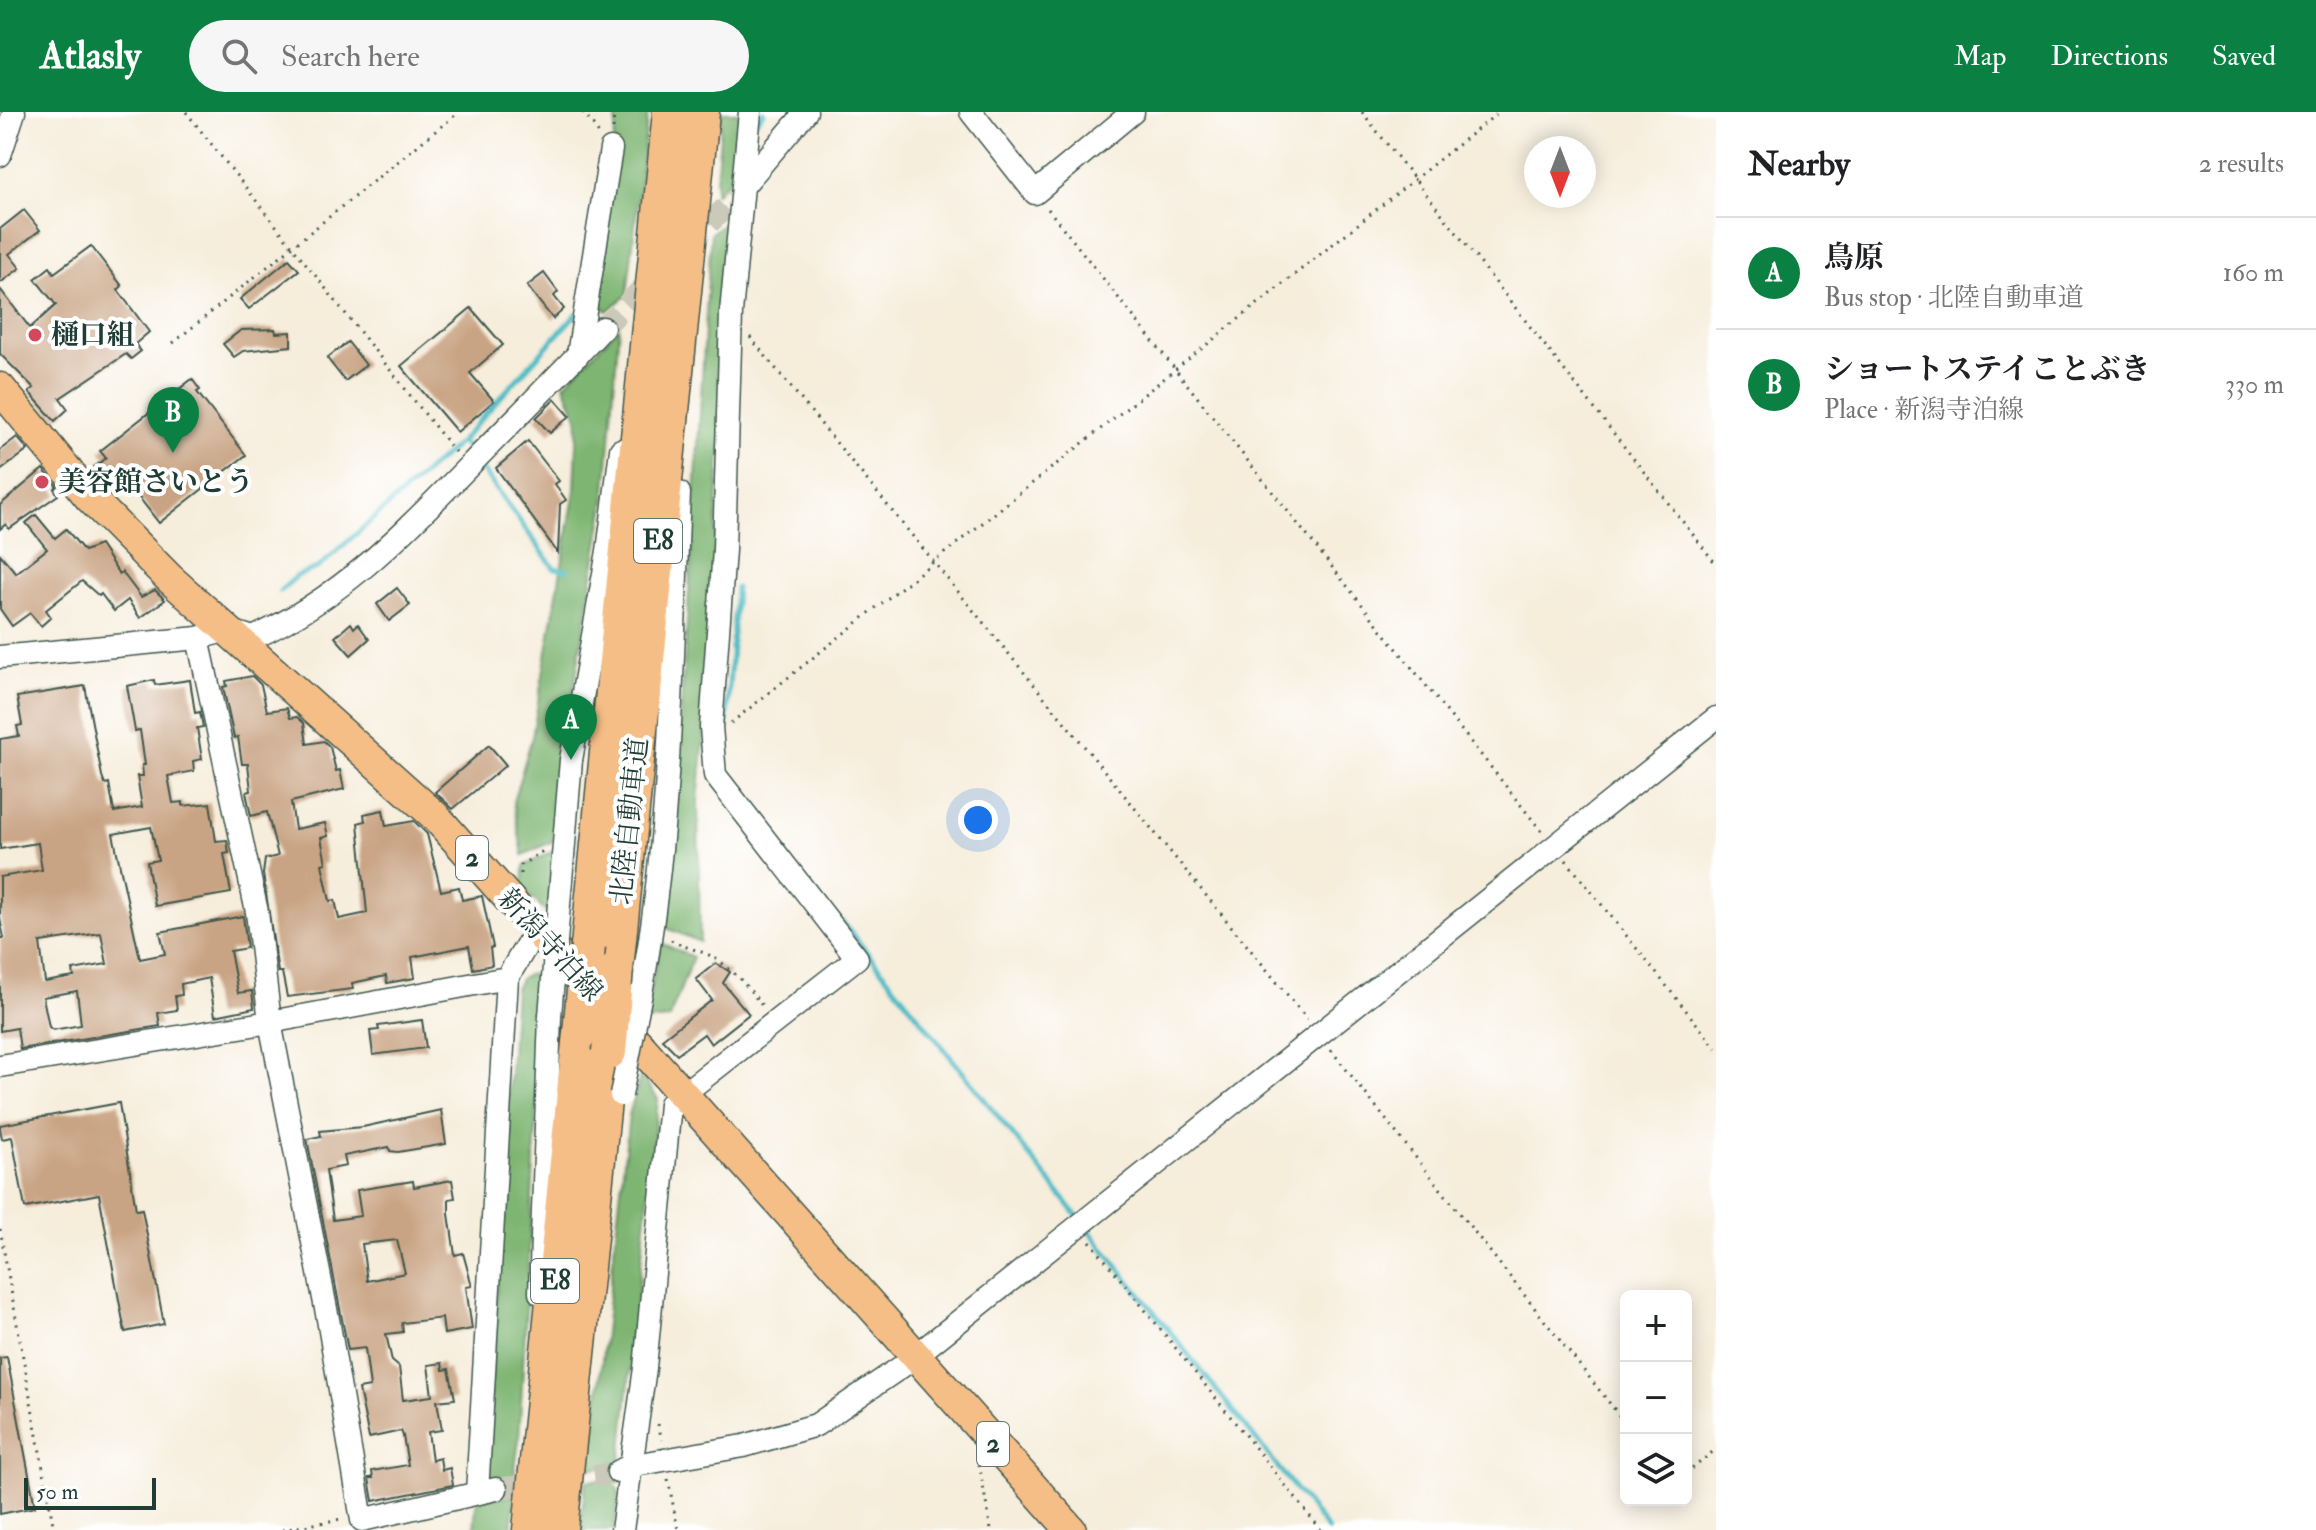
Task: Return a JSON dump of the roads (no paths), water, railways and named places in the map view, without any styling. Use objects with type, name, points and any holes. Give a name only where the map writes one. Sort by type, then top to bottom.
[{"type":"highway","name":"北陸自動車道","points":[[530,1530],[670,112]]},
{"type":"highway","name":"北陸自動車道","points":[[560,1530],[702,112]]},
{"type":"main road","name":"新潟寺泊線","points":[[0,388],[90,498],[169,578],[436,817],[535,931],[686,1094],[1071,1530]]},
{"type":"street","points":[[0,155],[14,112]]},
{"type":"street","points":[[541,1418],[540,1245],[550,1016],[571,760],[608,551],[670,112]]},
{"type":"street","points":[[622,1530],[623,1470],[645,1368],[670,1104],[857,958],[715,775],[711,727],[724,550],[731,313],[739,191],[750,112]]},
{"type":"street","points":[[739,191],[806,112]]},
{"type":"street","points":[[971,112],[1035,193],[1133,112]]},
{"type":"street","points":[[578,355],[611,149]]},
{"type":"street","points":[[560,1530],[577,1440],[621,1095],[652,933],[671,684],[687,264]]},
{"type":"street","points":[[0,657],[198,638],[228,630],[253,638],[329,595],[389,549],[603,328]]},
{"type":"street","points":[[198,638],[257,912],[270,1022],[328,1319],[362,1520],[487,1491],[507,978],[535,931]]},
{"type":"street","points":[[623,1470],[744,1446],[816,1425],[917,1356],[1716,718]]},
{"type":"street","points":[[0,1066],[270,1022],[507,978]]},
{"type":"waterway","points":[[756,121],[764,112]]},
{"type":"waterway","points":[[280,591],[297,576],[319,567],[461,441],[576,314]]},
{"type":"waterway","points":[[461,441],[473,456]]},
{"type":"waterway","points":[[478,464],[554,568],[568,570]]},
{"type":"waterway","points":[[724,758],[736,588]]},
{"type":"waterway","points":[[843,922],[1079,1218]]},
{"type":"waterway","points":[[1088,1229],[1328,1530]]},
{"type":"tunnel","points":[[686,246],[734,199]]},
{"type":"tunnel","points":[[603,328],[656,275]]},
{"type":"tunnel","points":[[496,1489],[617,1473]]},
{"type":"place","name":"樋口組","points":[[35,335]]},
{"type":"place","name":"ショートステイことぶき","points":[[173,453]]},
{"type":"place","name":"美容館さいとう","points":[[42,482]]},
{"type":"place","name":"鳥原","points":[[571,760]]}]
